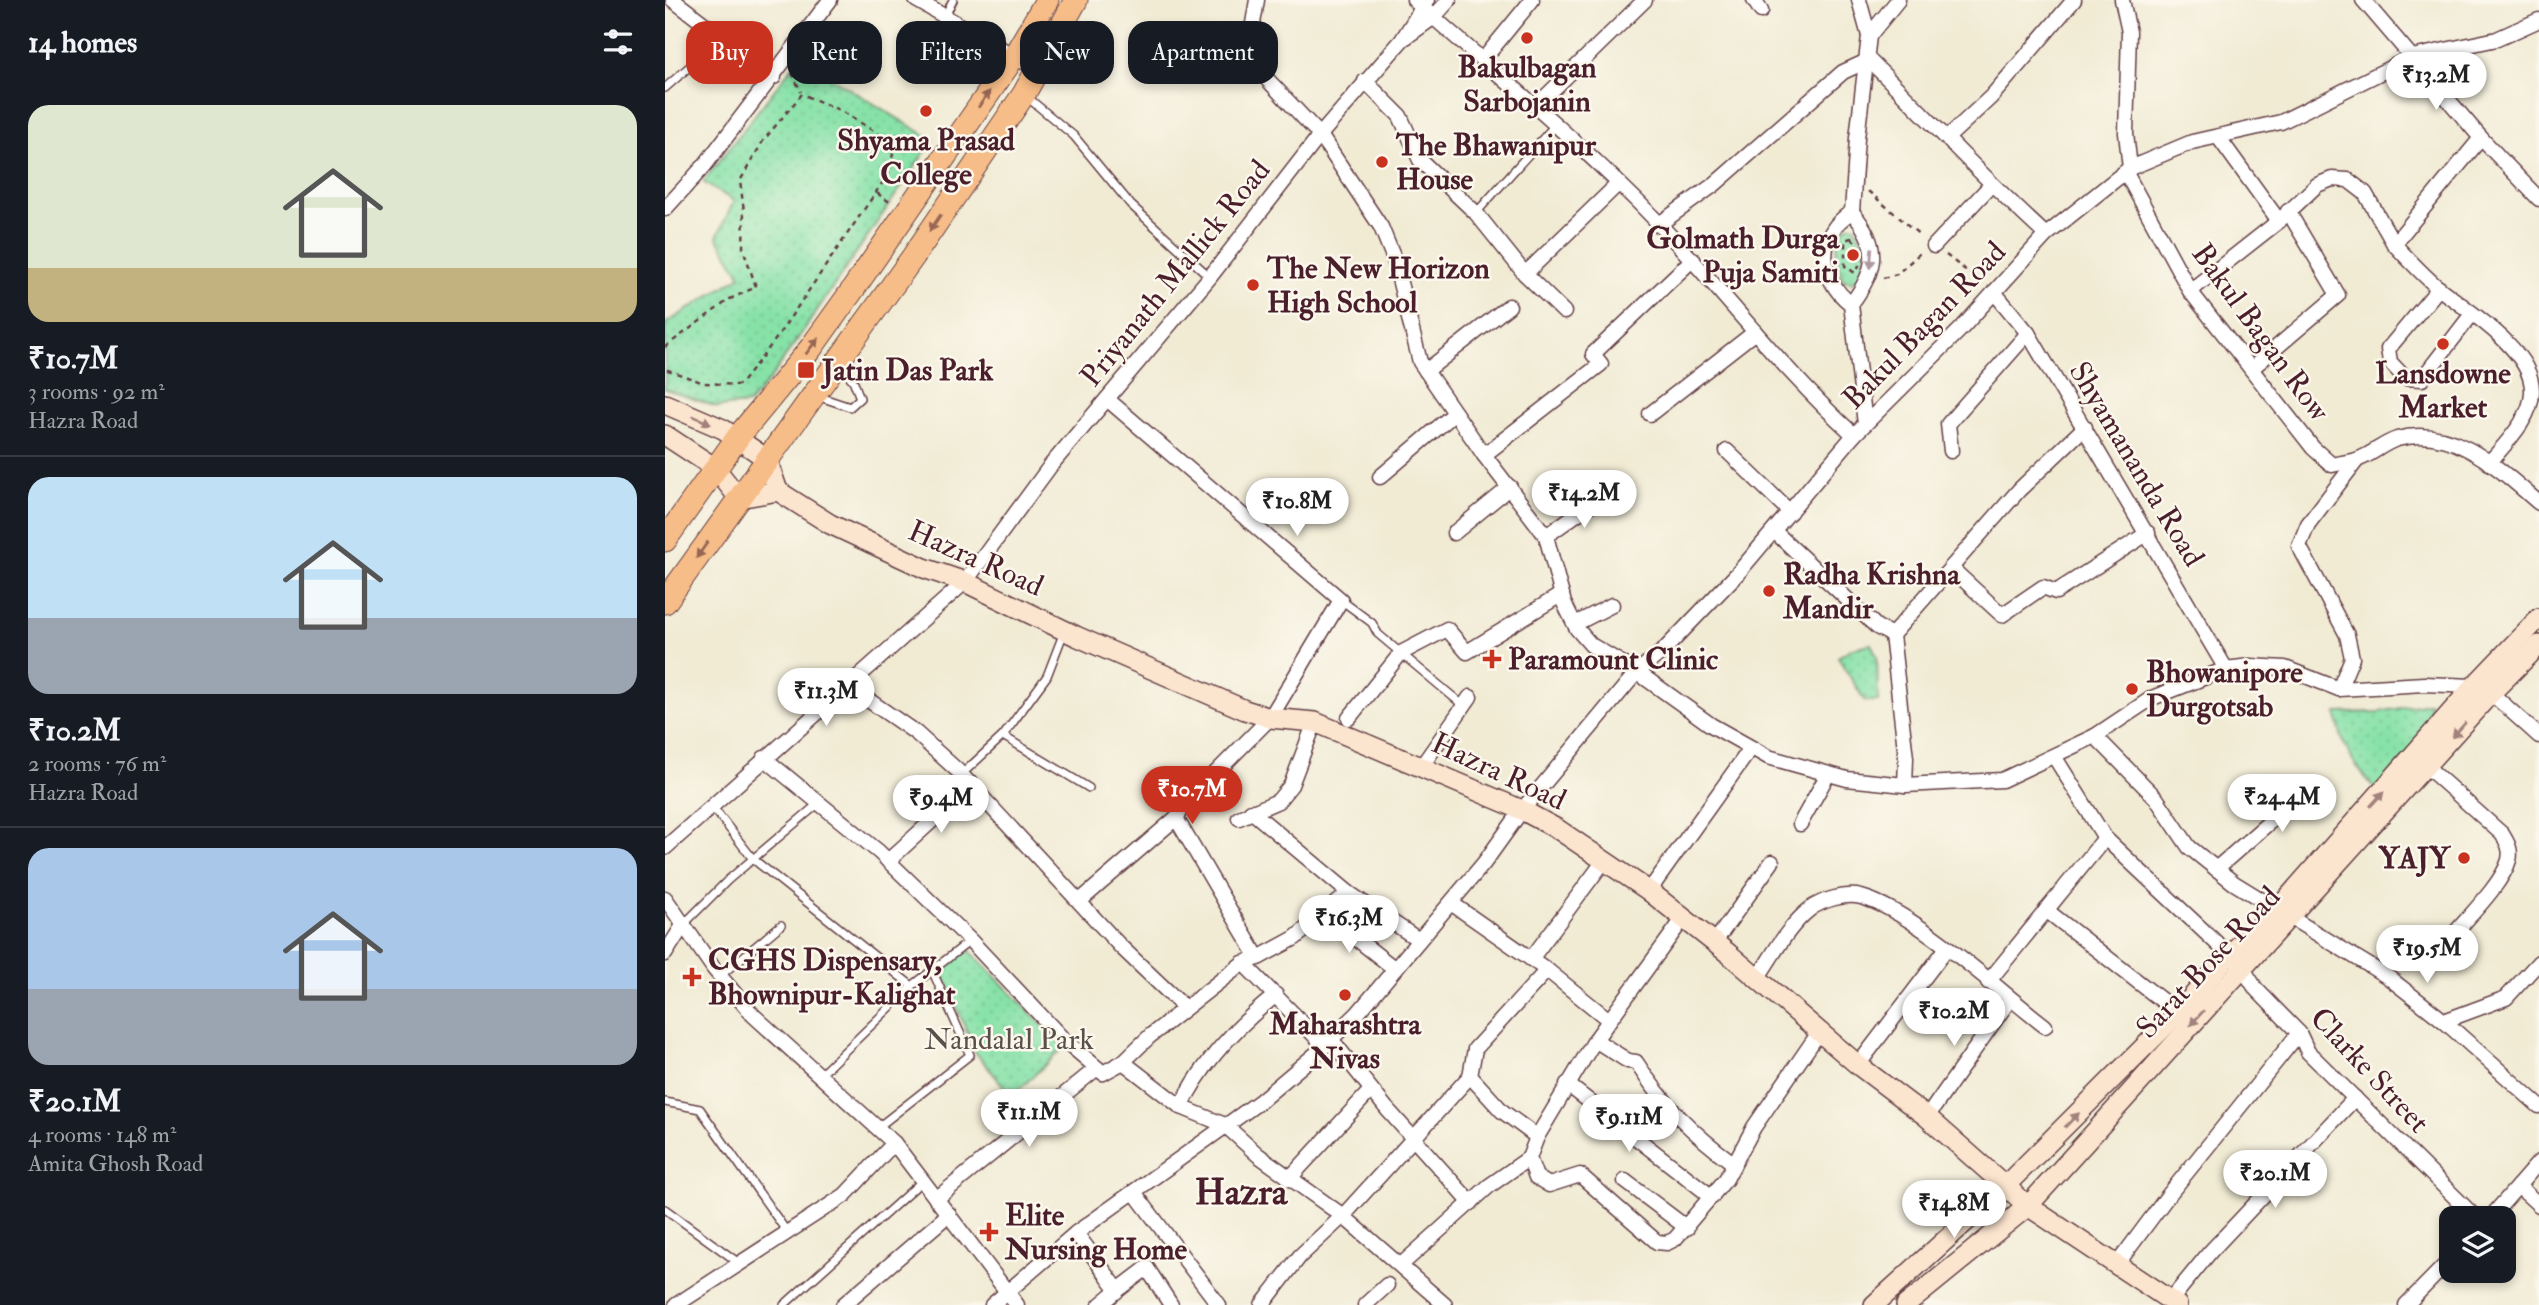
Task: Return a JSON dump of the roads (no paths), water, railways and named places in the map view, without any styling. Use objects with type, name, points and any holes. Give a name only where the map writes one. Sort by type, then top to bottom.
[{"type":"main road","points":[[667,532],[825,328],[1015,55],[1047,0]]},
{"type":"main road","points":[[1065,21],[1076,0]]},
{"type":"main road","points":[[665,602],[913,257],[1030,84]]},
{"type":"main road","points":[[665,404],[738,437],[767,458],[778,491],[739,498]]},
{"type":"main road","points":[[665,435],[715,467],[739,498]]},
{"type":"main road","name":"Hazra Road","points":[[778,491],[830,524],[924,568],[965,582],[1065,630],[1271,718],[1315,722],[1522,810],[1559,830],[1649,891],[1758,977],[1859,1065],[1927,1117],[2028,1206],[2118,1263],[2174,1303]]},
{"type":"main road","points":[[1879,1303],[2005,1186],[2178,1013],[2284,914],[2483,689],[2539,618]]},
{"type":"main road","name":"Sarat Bose Road","points":[[2284,914],[2427,767],[2483,689],[2539,645]]},
{"type":"main road","name":"Sarat Bose Road","points":[[1906,1305],[2028,1206],[2235,962]]},
{"type":"street","points":[[673,0],[700,21]]},
{"type":"street","points":[[665,209],[671,193],[705,165],[791,56],[830,0]]},
{"type":"street","points":[[916,0],[1020,58]]},
{"type":"street","points":[[1258,0],[1249,41],[1265,77],[1320,135],[1381,227],[1394,259],[1420,362],[1484,455],[1546,536],[1562,594],[1575,624],[1591,645],[1637,672],[1711,725],[1751,748],[1768,757],[1847,779],[1905,785],[2001,780],[2095,736],[2152,698],[2226,669],[2251,666],[2285,668],[2339,689],[2424,684],[2483,689],[2539,736]]},
{"type":"street","points":[[1402,40],[1434,18],[1449,0]]},
{"type":"street","points":[[1483,60],[1532,0]]},
{"type":"street","points":[[1536,106],[1645,0]]},
{"type":"street","points":[[1859,0],[1870,36],[1857,138],[1852,212],[1865,227],[1874,252],[1868,282],[1851,304],[1865,424]]},
{"type":"street","points":[[1870,36],[1898,0]]},
{"type":"street","points":[[1948,137],[1991,97],[2074,0]]},
{"type":"street","points":[[2122,0],[2129,32],[2126,133],[2128,171]]},
{"type":"street","points":[[2363,0],[2481,138],[2539,198]]},
{"type":"street","name":"Priyanath Mallick Road","points":[[665,848],[965,582],[1052,465],[1210,277],[1320,135],[1402,40],[1421,2]]},
{"type":"street","name":"Bakul Bagan Road","points":[[1421,2],[1434,18],[1536,106],[1618,184],[1693,259],[1813,398],[1854,435],[2046,235],[2128,171],[2192,142],[2281,122],[2412,57],[2497,39],[2539,20]]},
{"type":"street","points":[[1869,60],[1948,137],[1991,185],[2046,235]]},
{"type":"street","points":[[1658,225],[1716,184],[1843,72],[1869,60]]},
{"type":"street","points":[[1365,81],[1400,116],[1420,160],[1476,213],[1525,274],[1564,312]]},
{"type":"street","points":[[2219,138],[2283,216],[2338,295],[2251,369]]},
{"type":"street","points":[[2394,244],[2481,138]]},
{"type":"street","name":"Bakul Bagan Row","points":[[2128,171],[2190,290],[2313,448],[2332,465],[2357,460]]},
{"type":"street","points":[[2190,290],[2283,216],[2317,185],[2332,179],[2348,180],[2365,193],[2394,244],[2439,288],[2521,358],[2529,370],[2533,392],[2525,414],[2489,463]]},
{"type":"street","points":[[1525,274],[1618,184]]},
{"type":"street","points":[[1928,249],[1991,185]]},
{"type":"street","points":[[1851,304],[1835,292],[1826,267],[1826,243],[1836,222],[1852,212]]},
{"type":"street","points":[[1484,455],[1601,364],[1593,354],[1693,259]]},
{"type":"street","points":[[2439,288],[2388,349],[2390,362],[2405,378],[2422,379],[2472,314]]},
{"type":"street","name":"Shyamananda Road","points":[[1994,292],[2028,333],[2226,669]]},
{"type":"street","points":[[1426,371],[1509,306]]},
{"type":"street","points":[[1650,414],[1755,332]]},
{"type":"street","points":[[1951,451],[1948,424],[2028,333]]},
{"type":"street","points":[[2529,370],[2539,358]]},
{"type":"street","points":[[1081,900],[1176,818],[1188,801],[1271,718],[1341,600],[1107,399]]},
{"type":"street","points":[[1380,477],[1455,413]]},
{"type":"street","points":[[1905,785],[1906,758],[1892,635],[2019,490],[2085,427]]},
{"type":"street","points":[[992,1305],[1012,1299],[1076,1233],[1259,1102],[1328,1043],[1451,903],[1522,810],[1637,672],[1664,650],[1773,531],[1854,435]]},
{"type":"street","points":[[2339,689],[2352,657],[2347,635],[2299,545],[2308,524],[2357,460],[2395,440],[2421,435],[2442,436],[2489,463],[2539,503]]},
{"type":"street","points":[[1727,451],[1790,512]]},
{"type":"street","points":[[1454,533],[1510,487]]},
{"type":"street","points":[[1546,536],[1602,496]]},
{"type":"street","points":[[1773,531],[1877,627],[1892,635]]},
{"type":"street","points":[[1951,568],[2002,615],[2043,587],[2056,592],[2148,533]]},
{"type":"street","points":[[1349,718],[1401,653],[1447,629],[1467,652],[1562,594]]},
{"type":"street","points":[[1575,624],[1612,605]]},
{"type":"street","points":[[848,686],[916,733],[967,779],[1059,881],[1081,900],[1121,947],[1185,1008]]},
{"type":"street","points":[[1421,767],[1467,701]]},
{"type":"street","points":[[1315,722],[1291,785],[1278,801],[1245,814],[1349,893],[1419,940]]},
{"type":"street","points":[[2095,736],[2156,799],[2189,847],[2216,869],[2284,914],[2328,938],[2388,977],[2444,1021],[2539,1106]]},
{"type":"street","points":[[1649,891],[1751,748]]},
{"type":"street","name":"Clarke Street","points":[[2054,755],[2105,838],[2235,962],[2256,989],[2299,1033],[2308,1052],[2464,1206]]},
{"type":"street","points":[[764,758],[888,861],[970,940],[1037,1013],[1103,1073],[1123,1062],[1243,962],[1258,958],[1295,938],[1349,893]]},
{"type":"street","points":[[2427,767],[2502,834],[2509,846],[2509,860],[2497,881],[2448,940]]},
{"type":"street","points":[[1800,824],[1828,774]]},
{"type":"street","points":[[888,861],[967,779]]},
{"type":"street","points":[[2216,869],[2289,804],[2275,788]]},
{"type":"street","points":[[1176,818],[1258,958]]},
{"type":"street","points":[[1988,982],[2105,838]]},
{"type":"street","points":[[1531,959],[1604,861]]},
{"type":"street","points":[[1714,943],[1772,862]]},
{"type":"street","points":[[1758,977],[1792,929],[1810,909],[1830,899],[1857,895],[1889,907],[2045,1026]]},
{"type":"street","points":[[665,898],[720,976],[753,1015],[818,1077],[894,1143],[1012,1299]]},
{"type":"street","points":[[1451,903],[1547,970],[1609,1020]]},
{"type":"street","points":[[2046,910],[2178,1013]]},
{"type":"street","points":[[1325,914],[1395,969]]},
{"type":"street","points":[[1401,1265],[1471,1203],[1529,1158],[1537,1137],[1595,1040],[1683,919]]},
{"type":"street","points":[[665,954],[684,924]]},
{"type":"street","points":[[1859,1065],[1946,949]]},
{"type":"street","points":[[1243,962],[1328,1043],[1471,1203]]},
{"type":"street","points":[[2444,1021],[2506,998],[2539,962]]},
{"type":"street","points":[[1262,1305],[1300,1256],[1343,1216],[1470,1076],[1475,1049],[1547,970]]},
{"type":"street","points":[[1181,1107],[1207,1063],[1254,1013],[1276,995]]},
{"type":"street","points":[[1927,1117],[2010,999]]},
{"type":"street","points":[[1529,1158],[1535,1177],[1549,1185],[1580,1175],[1657,1242],[1667,1243],[1688,1228],[1726,1179],[1733,1163],[1820,1031]]},
{"type":"street","points":[[2118,1263],[2167,1197],[2299,1033]]},
{"type":"street","points":[[1595,1040],[1628,1061],[1636,1062],[1658,1096],[1694,1134],[1733,1163]]},
{"type":"street","points":[[1123,1062],[1181,1107],[1224,1125],[1289,1179],[1300,1183],[1343,1216],[1445,1305]]},
{"type":"street","points":[[936,1199],[1097,1069]]},
{"type":"street","points":[[1470,1076],[1502,1111],[1537,1137]]},
{"type":"street","points":[[1567,1084],[1712,1196]]},
{"type":"street","points":[[1289,1179],[1371,1090]]},
{"type":"street","points":[[2174,1303],[2210,1252],[2355,1098]]},
{"type":"street","points":[[676,1305],[845,1195],[894,1143]]},
{"type":"street","points":[[2500,1206],[2539,1162]]},
{"type":"street","points":[[1625,1181],[1688,1228]]},
{"type":"street","points":[[2518,1186],[2539,1205]]},
{"type":"street","points":[[1134,1192],[1219,1305]]},
{"type":"street","points":[[843,1305],[949,1214]]},
{"type":"street","points":[[1076,1233],[1118,1290]]},
{"type":"street","points":[[1100,1305],[1147,1268],[1171,1305]]},
{"type":"street","points":[[2406,1305],[2439,1271]]},
{"type":"street","points":[[1365,1305],[1387,1285]]},
{"type":"lane","points":[[944,16],[953,0]]},
{"type":"lane","points":[[665,88],[686,70]]},
{"type":"lane","points":[[1024,94],[1074,136],[1131,205],[1210,277]]},
{"type":"lane","points":[[1476,213],[1554,125]]},
{"type":"lane","points":[[813,394],[849,407],[860,398],[853,380],[835,362]]},
{"type":"lane","points":[[1341,600],[1372,623],[1378,634],[1401,653],[1467,701]]},
{"type":"lane","points":[[967,779],[1047,676],[1065,630]]},
{"type":"lane","points":[[1003,736],[1089,788]]},
{"type":"lane","points":[[684,924],[753,859],[820,802]]},
{"type":"lane","points":[[711,805],[753,859],[912,986]]},
{"type":"lane","points":[[720,976],[781,925]]},
{"type":"lane","points":[[818,1077],[912,986],[970,940]]},
{"type":"lane","points":[[877,1128],[970,1055],[932,970]]},
{"type":"lane","points":[[665,1102],[700,1109],[787,1231]]},
{"type":"lane","points":[[784,1305],[921,1182]]},
{"type":"lane","points":[[665,1209],[739,1264]]},
{"type":"place","name":"Bakulbagan Sarbojanin","points":[[1527,38]]},
{"type":"place","name":"Shyama Prasad College","points":[[926,111]]},
{"type":"place","name":"The Bhawanipur House","points":[[1382,162]]},
{"type":"place","name":"Golmath Durga Puja Samiti","points":[[1853,255]]},
{"type":"place","name":"The New Horizon High School","points":[[1253,285]]},
{"type":"place","name":"Lansdowne Market","points":[[2443,344]]},
{"type":"place","name":"Jatin Das Park","points":[[806,370]]},
{"type":"place","name":"Radha Krishna Mandir","points":[[1769,591]]},
{"type":"place","name":"Paramount Clinic","points":[[1492,659]]},
{"type":"place","name":"Bhowanipore Durgotsab","points":[[2132,689]]},
{"type":"place","name":"YAJY","points":[[2464,858]]},
{"type":"place","name":"CGHS Dispensary, Bhownipur-Kalighat","points":[[692,977]]},
{"type":"place","name":"Maharashtra Nivas","points":[[1345,995]]},
{"type":"place","name":"Elite Nursing Home","points":[[989,1232]]},
{"type":"district","name":"Hazra","points":[[1241,1191]]},
{"type":"park label","name":"Nandalal Park","points":[[1009,1039]]}]
